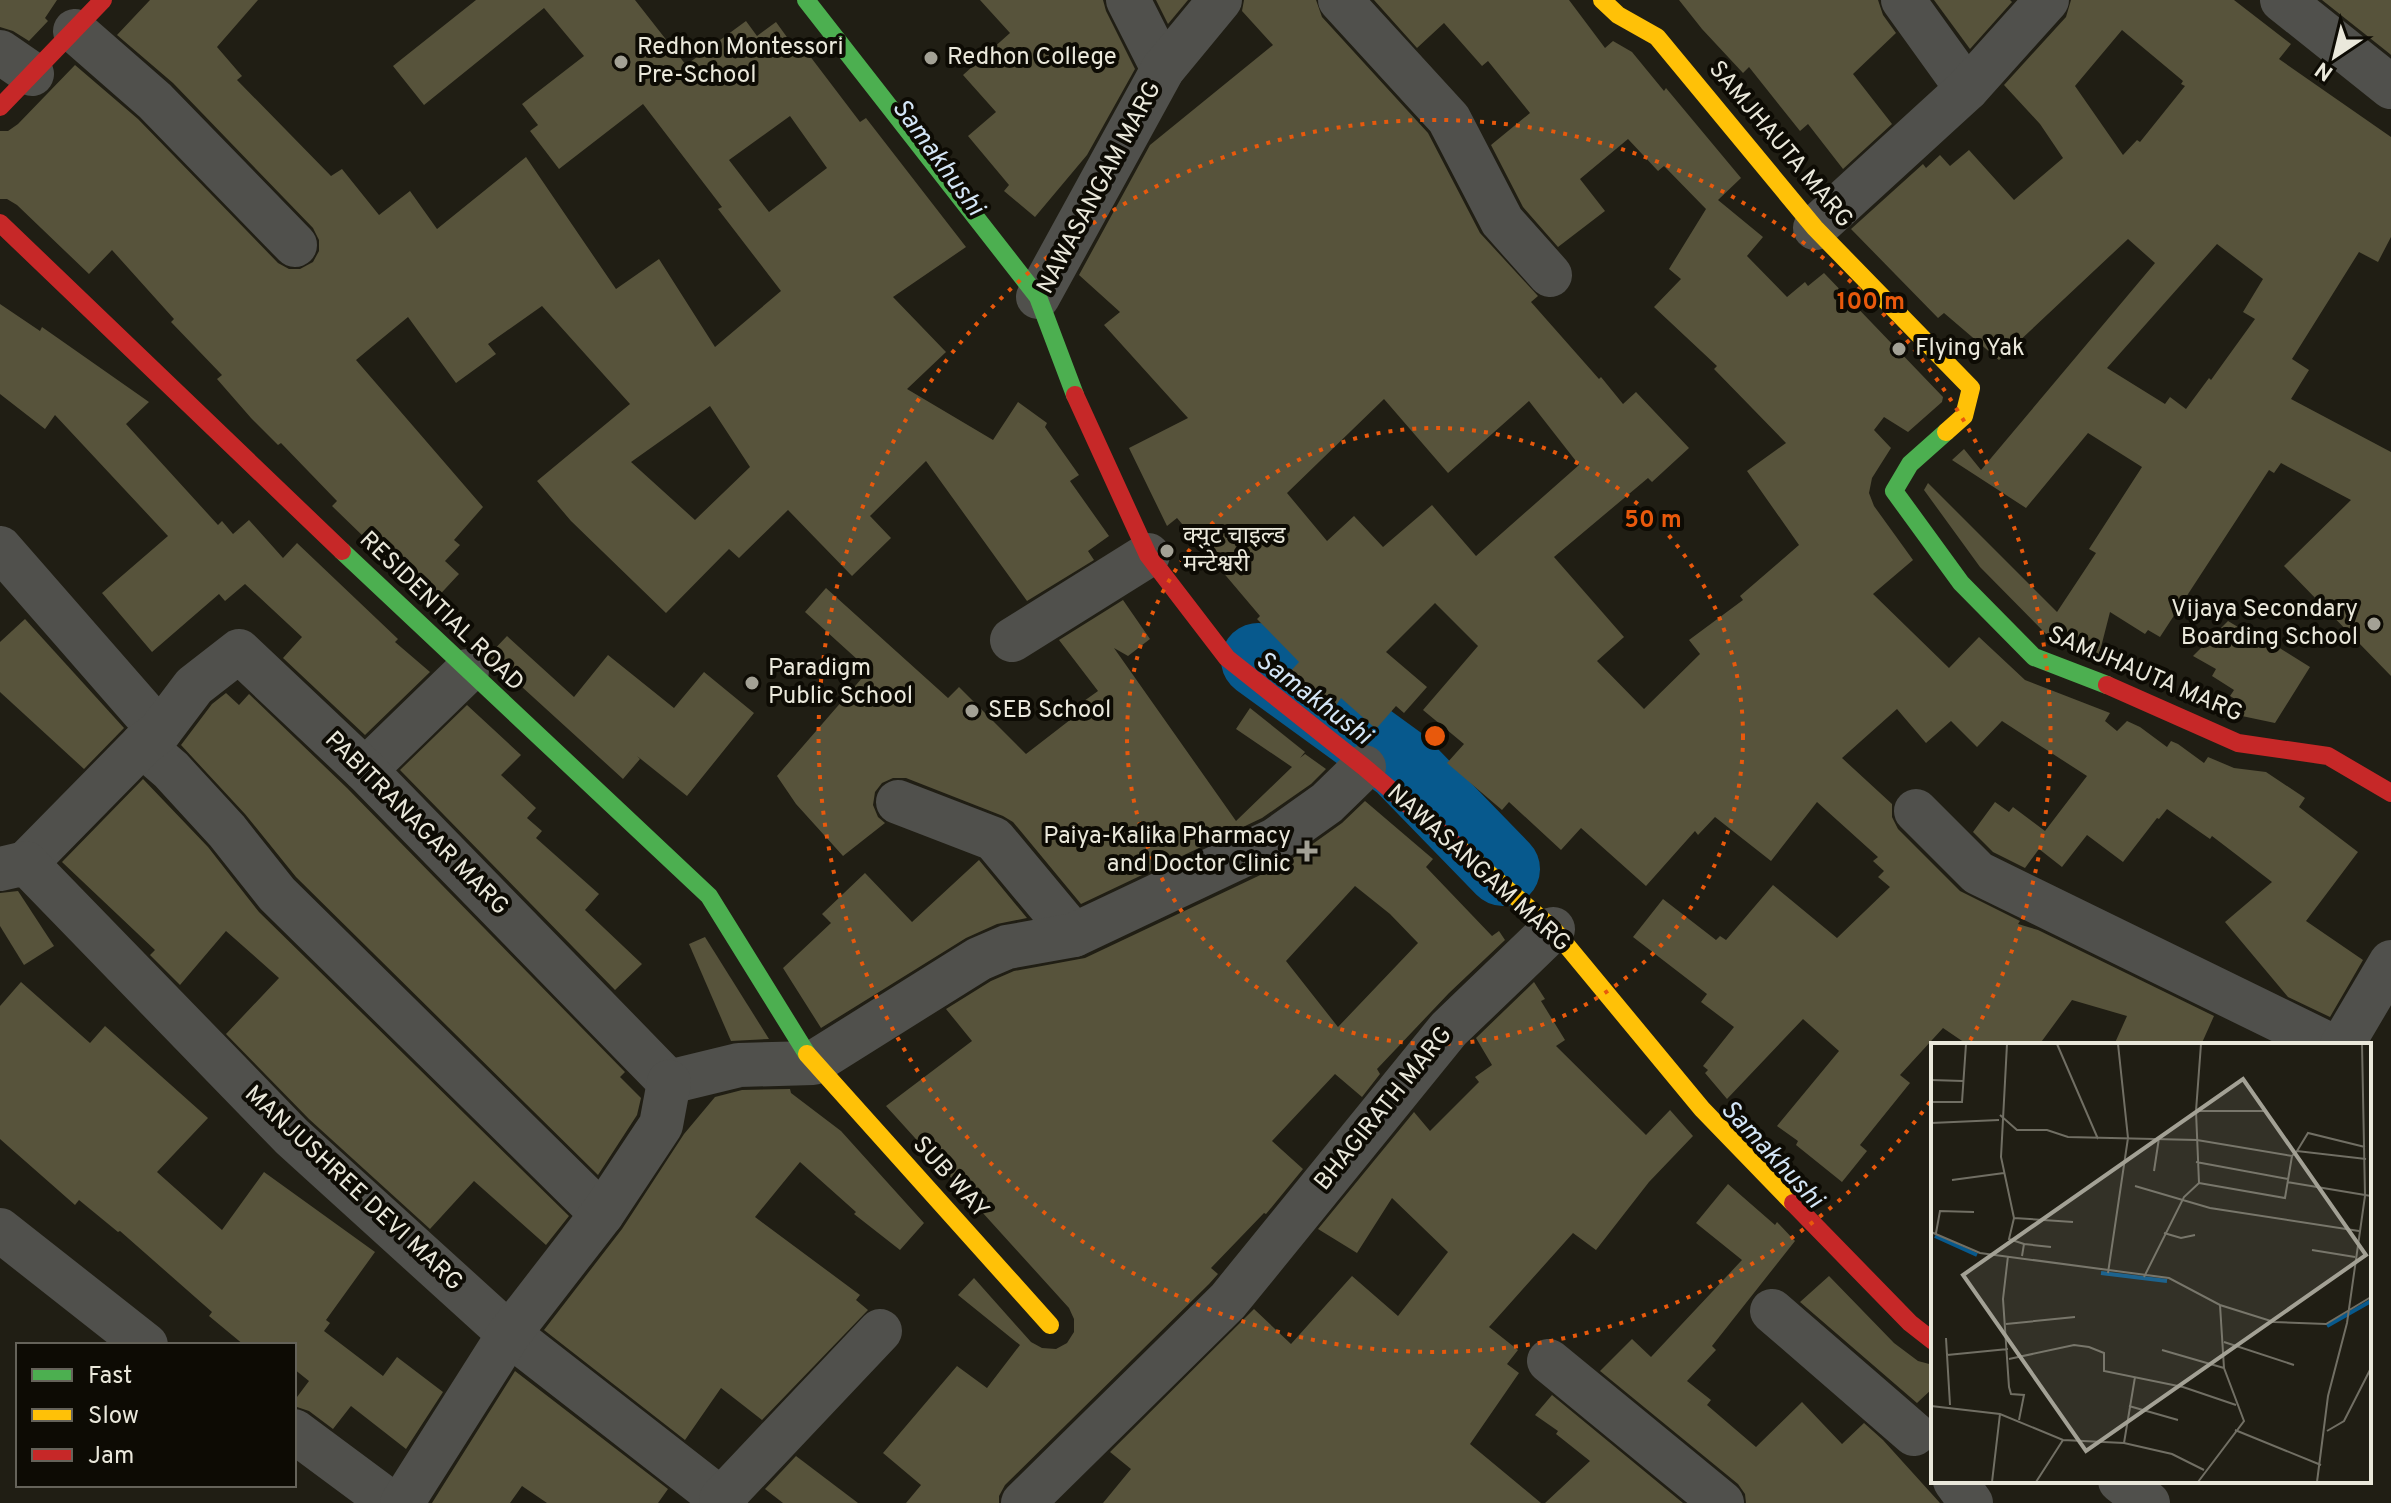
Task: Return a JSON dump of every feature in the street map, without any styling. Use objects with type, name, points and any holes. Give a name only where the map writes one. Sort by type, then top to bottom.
[{"type":"street","points":[[806,0],[1038,297]]},
{"type":"street","points":[[1128,0],[1163,69]]},
{"type":"street","name":"NAWASANGAM MARG","points":[[1220,0],[1163,69],[1038,297],[1085,421],[1148,555],[1227,658],[1364,767],[1553,929],[1702,1109],[1910,1323],[1931,1339]]},
{"type":"street","points":[[1340,0],[1449,119],[1502,221],[1550,275]]},
{"type":"street","name":"SAMJHAUTA MARG","points":[[1602,0],[1618,15],[1657,37],[1815,228],[1971,388],[1964,416],[1910,464],[1894,491],[1961,583],[2034,657],[2101,682],[2238,743],[2328,756],[2391,793]]},
{"type":"street","points":[[1903,0],[1967,89]]},
{"type":"street","points":[[1815,228],[1967,89],[2047,0]]},
{"type":"street","points":[[2282,0],[2391,87]]},
{"type":"street","points":[[0,107],[16,63],[89,16],[155,101],[295,245]]},
{"type":"street","name":"RESIDENTIAL ROAD","points":[[0,223],[467,671],[709,896],[813,1063]]},
{"type":"street","points":[[0,548],[151,738],[171,770],[227,831],[277,894],[602,1214]]},
{"type":"street","points":[[1012,640],[1148,555]]},
{"type":"street","name":"PABITRANAGAR MARG","points":[[151,738],[194,686],[239,651],[365,770],[669,1082]]},
{"type":"street","points":[[365,770],[467,671]]},
{"type":"street","points":[[13,866],[151,738]]},
{"type":"street","points":[[402,1503],[509,1334],[602,1214],[661,1125],[669,1082],[739,1065],[813,1063],[979,959],[1007,947],[1074,935],[1275,840],[1327,803],[1364,767]]},
{"type":"street","points":[[898,802],[994,839],[1074,935]]},
{"type":"street","points":[[1916,811],[1978,873],[2326,1043]]},
{"type":"street","name":"MANJUSHREE DEVI MARG","points":[[13,866],[292,1137],[509,1334],[724,1501]]},
{"type":"street","name":"BHAGIRATH MARG","points":[[1023,1503],[1228,1301],[1449,1029],[1553,929]]},
{"type":"street","points":[[2343,1043],[2391,962]]},
{"type":"street","name":"SUB WAY","points":[[813,1063],[1050,1325]]},
{"type":"street","points":[[0,1230],[143,1343]]},
{"type":"street","points":[[1772,1311],[1927,1436]]},
{"type":"street","points":[[724,1501],[880,1331]]},
{"type":"street","points":[[1549,1361],[1722,1503]]},
{"type":"street","points":[[296,1432],[391,1503]]},
{"type":"street","points":[[1956,1483],[1971,1503]]},
{"type":"street","points":[[2123,1483],[2148,1503]]},
{"type":"building","points":[[0,0],[57,0],[45,18],[48,21],[29,41],[0,27]]},
{"type":"building","points":[[150,0],[258,0],[217,47],[242,76],[237,80],[331,176],[342,169],[379,215],[410,191],[437,229],[526,157],[616,289],[659,259],[715,347],[781,291],[718,209],[722,207],[643,104],[559,169],[530,131],[538,125],[522,104],[584,56],[544,8],[424,105],[393,66],[476,0],[635,0],[686,65],[746,21],[757,36],[776,22],[797,51],[803,47],[860,122],[866,118],[966,247],[893,297],[946,352],[907,389],[993,440],[1018,402],[1047,423],[1045,427],[1079,475],[1070,481],[1109,536],[1088,551],[1094,560],[1027,601],[926,461],[870,516],[891,538],[852,576],[788,510],[739,558],[729,549],[666,613],[571,521],[537,481],[630,404],[542,306],[488,344],[496,354],[456,383],[408,317],[356,360],[483,507],[454,540],[460,545],[445,561],[459,574],[432,603],[332,506],[337,501],[281,443],[278,445],[251,418],[217,379],[222,375],[171,322],[174,319],[112,250],[89,274],[17,205],[0,199],[0,131],[8,131],[18,124],[75,65],[138,119],[278,263],[289,269],[300,269],[313,262],[319,251],[319,240],[313,228],[173,83],[117,35]],"holes":[[[790,116],[827,168],[769,212],[729,160]],[[710,406],[750,467],[695,520],[631,462]]]},
{"type":"building","points":[[980,0],[1103,0],[1135,69],[1087,155],[1035,217],[1004,191],[1009,185],[968,136],[996,112],[963,75],[1010,33]]},
{"type":"building","points":[[1156,0],[1188,0],[1168,24]]},
{"type":"building","points":[[1244,0],[1316,0],[1322,17],[1428,133],[1480,233],[1538,296],[1531,302],[1623,404],[1636,392],[1689,448],[1652,482],[1648,478],[1554,557],[1624,637],[1597,661],[1644,709],[1700,654],[1689,640],[1743,600],[1740,596],[1799,545],[1747,471],[1786,443],[1714,369],[1717,366],[1654,307],[1681,279],[1669,269],[1706,209],[1664,166],[1658,171],[1628,139],[1580,179],[1605,211],[1558,247],[1523,207],[1491,145],[1530,113],[1488,61],[1482,66],[1444,23],[1417,48],[1374,0],[1569,0],[1605,48],[1613,41],[1632,52],[1741,178],[1718,200],[1763,237],[1747,256],[1787,297],[1805,282],[1808,286],[1824,273],[1943,397],[1942,402],[1908,432],[1884,417],[1874,430],[1891,448],[1872,478],[1869,493],[1874,506],[1913,560],[1873,594],[1949,668],[1979,637],[2025,680],[2110,713],[2105,721],[2117,731],[2127,721],[2167,747],[2171,741],[2178,744],[2204,763],[2208,757],[2234,768],[2266,772],[2305,798],[2299,807],[2358,852],[2306,921],[2363,960],[2330,1017],[2288,997],[2225,922],[2272,882],[2212,836],[2210,839],[2167,809],[2123,862],[2087,835],[2062,867],[2039,849],[2025,868],[1993,852],[1973,832],[1995,802],[2009,812],[2013,807],[2045,831],[2087,776],[2002,721],[1977,747],[1951,721],[1926,743],[1897,709],[1842,758],[1892,804],[1892,817],[1898,829],[1960,891],[2020,921],[2018,924],[2038,930],[2214,1016],[2202,1043],[2115,1043],[2127,1016],[2072,1000],[2040,1043],[1965,1043],[1943,1028],[1900,1075],[1910,1083],[1860,1145],[1867,1151],[1842,1182],[1777,1126],[1839,1051],[1803,1019],[1727,1099],[1705,1073],[1708,1070],[1703,1066],[1734,1027],[1701,1002],[1707,994],[1633,937],[1663,899],[1716,940],[1720,936],[1726,940],[1773,885],[1837,938],[1890,887],[1878,877],[1884,871],[1873,861],[1878,857],[1817,802],[1771,861],[1715,817],[1698,835],[1695,831],[1646,886],[1581,828],[1561,850],[1509,802],[1502,810],[1447,763],[1464,744],[1423,710],[1478,646],[1435,603],[1386,652],[1427,687],[1404,713],[1396,706],[1376,729],[1341,698],[1333,710],[1288,674],[1299,662],[1257,619],[1260,616],[1177,518],[1167,526],[1129,448],[1188,418],[1104,325],[1120,312],[1079,275],[1150,145],[1273,45],[1242,11]],"holes":[[[1384,399],[1448,473],[1529,401],[1579,465],[1476,556],[1432,505],[1383,547],[1354,516],[1327,541],[1287,493]]]},
{"type":"building","points":[[1679,0],[1878,0],[1883,15],[1896,33],[1853,74],[1892,124],[1843,169],[1808,124],[1800,131],[1749,67],[1743,73]]},
{"type":"building","points":[[1934,0],[2010,0],[2012,2],[1970,49]]},
{"type":"building","points":[[2071,0],[2234,0],[2291,44],[2279,59],[2391,137],[2391,237],[2378,262],[2359,252],[2292,359],[2309,370],[2291,399],[2391,452],[2391,676],[2284,566],[2351,500],[2281,463],[2274,473],[2269,470],[2160,637],[2148,630],[2145,634],[2110,612],[2099,655],[2048,636],[1980,567],[1924,490],[1928,483],[2057,612],[2096,553],[2089,549],[2142,467],[2088,433],[2026,508],[1952,460],[1964,449],[1981,470],[2155,263],[2128,239],[1999,360],[1944,313],[1938,318],[1851,229],[1923,164],[1926,168],[1940,155],[1950,166],[1969,150],[2014,200],[2063,158],[2040,124],[2004,85],[2066,17]],"holes":[[[2122,30],[2183,81],[2181,84],[2185,86],[2140,142],[2137,140],[2123,155],[2075,86]],[[2217,244],[2263,279],[2243,312],[2255,319],[2186,409],[2170,397],[2165,404],[2107,368]]]},
{"type":"building","points":[[2322,0],[2391,0],[2391,55],[2390,54]]},
{"type":"building","points":[[0,304],[40,331],[42,327],[149,402],[126,424],[218,525],[222,521],[233,534],[249,520],[283,558],[297,543],[398,639],[395,642],[430,672],[365,735],[283,658],[302,637],[245,584],[225,601],[219,594],[152,652],[102,593],[168,536],[55,415],[45,429],[0,394]]},
{"type":"building","points":[[826,588],[948,698],[959,687],[1026,754],[1088,706],[1084,701],[1098,691],[1059,640],[1123,600],[1150,639],[1128,656],[1114,648],[1236,821],[1292,767],[1236,729],[1250,708],[1305,752],[1300,758],[1305,754],[1326,769],[1311,784],[1262,818],[1081,904],[1013,822],[906,778],[893,778],[882,783],[875,792],[873,805],[878,817],[885,823],[843,856],[796,804],[777,776],[869,670],[805,612]]},
{"type":"building","points":[[25,619],[124,728],[84,769],[0,692],[0,642]]},
{"type":"building","points":[[2228,621],[2263,642],[2265,639],[2310,667],[2275,723],[2237,715],[2245,705],[2230,696],[2234,690],[2212,676],[2216,669],[2193,656]]},
{"type":"building","points":[[507,636],[574,697],[608,655],[674,708],[704,672],[754,713],[687,796],[637,756],[640,759],[623,779],[488,656]]},
{"type":"building","points":[[226,693],[239,705],[249,694],[347,788],[625,1072],[620,1077],[641,1098],[637,1115],[598,1175],[296,877],[245,814],[181,745],[212,704]]},
{"type":"building","points":[[467,705],[521,755],[501,775],[536,808],[527,818],[542,831],[536,838],[599,894],[585,910],[642,964],[615,990],[400,770]]},
{"type":"building","points":[[143,779],[208,847],[259,912],[569,1216],[546,1245],[474,1181],[430,1229],[309,1119],[226,1034],[279,978],[226,931],[180,985],[150,955],[155,950],[62,862]]},
{"type":"building","points":[[1365,801],[1433,859],[1426,867],[1492,936],[1499,931],[1505,940],[1449,993],[1377,1069],[1380,1074],[1362,1097],[1335,1074],[1272,1141],[1303,1169],[1266,1214],[1211,1268],[1218,1274],[1209,1284],[1005,1485],[999,1503],[906,1503],[921,1485],[883,1453],[957,1366],[987,1388],[1020,1345],[958,1295],[974,1278],[1031,1342],[1042,1348],[1056,1349],[1067,1343],[1074,1332],[1074,1319],[1069,1308],[886,1106],[972,1041],[946,1009],[991,981],[1014,971],[1085,958],[1286,863],[1342,823]],"holes":[[[1355,886],[1390,914],[1418,943],[1338,1027],[1286,961]]]},
{"type":"building","points":[[979,860],[1027,918],[997,924],[966,938],[821,1028],[783,968],[831,923],[822,914],[865,873],[912,922]]},
{"type":"building","points":[[18,891],[54,946],[24,965],[0,926],[0,893]]},
{"type":"building","points":[[705,937],[769,1039],[731,1041],[689,944]]},
{"type":"building","points":[[21,982],[90,1043],[105,1026],[208,1118],[157,1172],[222,1230],[264,1172],[375,1252],[326,1320],[330,1323],[324,1331],[383,1376],[397,1357],[443,1392],[406,1449],[351,1406],[333,1429],[309,1411],[296,1407],[296,1398],[309,1381],[296,1371],[296,1343],[242,1343],[209,1316],[212,1312],[120,1231],[79,1200],[75,1205],[0,1139],[0,1006]]},
{"type":"building","points":[[1534,982],[1545,999],[1541,1001],[1565,1040],[1556,1046],[1646,1135],[1670,1110],[1693,1136],[1649,1182],[1596,1250],[1573,1233],[1489,1327],[1518,1350],[1507,1364],[1519,1373],[1470,1444],[1541,1503],[1103,1503],[1131,1469],[1110,1452],[1254,1309],[1291,1344],[1352,1276],[1398,1316],[1448,1252],[1392,1198],[1357,1253],[1318,1229],[1414,1112],[1430,1131],[1479,1082],[1475,1077],[1492,1065],[1476,1038]]},
{"type":"building","points":[[790,1089],[791,1093],[841,1131],[924,1223],[900,1250],[854,1214],[856,1212],[800,1162],[755,1217],[860,1295],[856,1300],[868,1310],[762,1420],[721,1388],[685,1440],[544,1330],[622,1229],[684,1134],[715,1097],[742,1090]]},
{"type":"building","points":[[1728,1184],[1775,1225],[1777,1222],[1795,1241],[1712,1346],[1716,1350],[1687,1381],[1711,1400],[1707,1405],[1756,1447],[1802,1402],[1842,1444],[1864,1423],[1940,1503],[1746,1503],[1745,1494],[1738,1484],[1600,1371],[1632,1339],[1651,1357],[1742,1260],[1696,1223]]},
{"type":"building","points":[[1829,1276],[1894,1343],[1918,1361],[1931,1364],[1931,1390],[1917,1403],[1800,1302]]},
{"type":"building","points":[[515,1371],[668,1489],[658,1503],[547,1503],[522,1486],[510,1503],[432,1503]]},
{"type":"building","points":[[1552,1395],[1683,1503],[1545,1503],[1590,1461],[1556,1434],[1558,1431],[1535,1415]]},
{"type":"building","points":[[796,1456],[858,1503],[783,1503],[765,1489]]},
{"type":"waterway","name":"Samakhushi","points":[[1258,660],[1401,764],[1503,869]]},
{"type":"traffic: fast","points":[[806,0],[1038,297],[1075,395]]},
{"type":"traffic: fast","points":[[1946,432],[1910,464],[1894,491],[1961,583],[2034,657],[2107,685]]},
{"type":"traffic: fast","points":[[342,551],[709,896],[807,1054]]},
{"type":"traffic: slow","points":[[1602,0],[1618,15],[1657,37],[1815,228],[1971,388],[1964,416],[1946,432]]},
{"type":"traffic: slow","points":[[1459,848],[1553,929],[1702,1109],[1793,1203]]},
{"type":"traffic: slow","points":[[807,1054],[1050,1325]]},
{"type":"traffic: jam","points":[[0,107],[103,0]]},
{"type":"traffic: jam","points":[[0,223],[342,551]]},
{"type":"traffic: jam","points":[[1075,395],[1148,555],[1227,658],[1364,767],[1459,848]]},
{"type":"traffic: jam","points":[[2107,685],[2238,743],[2328,756],[2391,793]]},
{"type":"traffic: jam","points":[[1793,1203],[1910,1323],[1931,1339]]},
{"type":"place","name":"Redhon College","points":[[931,58]]},
{"type":"place","name":"Redhon Montessori Pre-School","points":[[621,62]]},
{"type":"place","name":"Flying Yak","points":[[1899,349]]},
{"type":"place","name":"क्युट चाइल्ड मन्टेश्वरी","points":[[1167,551]]},
{"type":"place","name":"Vijaya Secondary Boarding School","points":[[2374,624]]},
{"type":"place","name":"Paradigm Public School","points":[[752,683]]},
{"type":"place","name":"SEB School","points":[[972,711]]},
{"type":"place","name":"Paiya-Kalika Pharmacy and Doctor Clinic","points":[[1307,851]]}]
